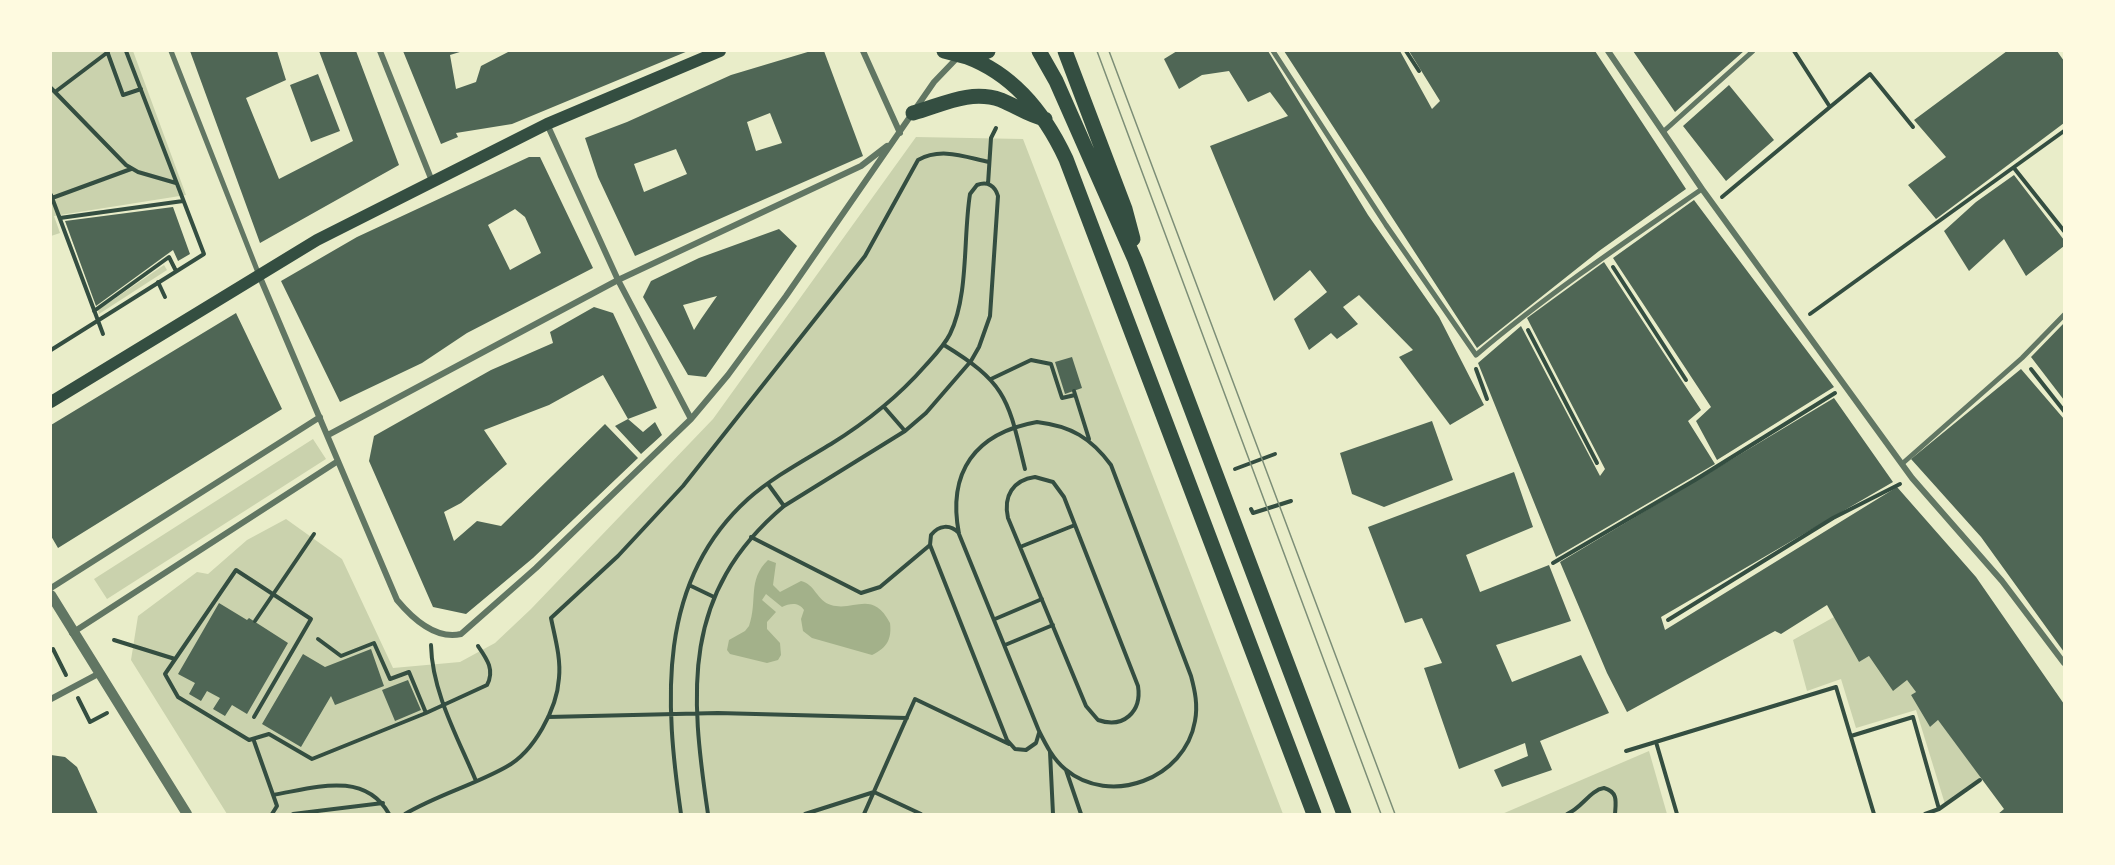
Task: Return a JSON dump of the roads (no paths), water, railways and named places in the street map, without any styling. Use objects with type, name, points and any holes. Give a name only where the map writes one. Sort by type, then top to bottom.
[{"type":"main road","points":[[51,402],[317,240],[547,124],[720,51]]},
{"type":"main road","points":[[956,55],[988,51]]},
{"type":"main road","points":[[1039,51],[1056,81],[1135,260],[1344,814]]},
{"type":"main road","points":[[1065,51],[1125,209],[1135,260]]},
{"type":"main road","points":[[956,55],[996,70],[1009,79],[1045,119],[1066,159],[1314,814]]},
{"type":"main road","points":[[913,113],[958,98],[978,96],[999,99],[1026,113],[1045,119]]},
{"type":"street","points":[[171,51],[259,275],[393,593],[407,612],[431,629],[451,635],[460,634],[471,628],[691,419],[728,375],[786,296],[934,82],[956,55]]},
{"type":"street","points":[[380,51],[432,182]]},
{"type":"street","points":[[863,51],[900,133]]},
{"type":"street","points":[[1274,51],[1386,225],[1476,355],[1521,317],[1605,255],[1702,189]]},
{"type":"street","points":[[1608,51],[1797,323],[1904,463],[1911,478],[2002,581],[2064,663]]},
{"type":"street","points":[[1664,130],[1753,51]]},
{"type":"street","points":[[547,124],[618,280],[691,419]]},
{"type":"street","points":[[328,435],[618,280],[861,166],[900,133]]},
{"type":"street","points":[[1904,463],[2022,358],[2064,315]]},
{"type":"street","points":[[51,588],[320,417]]},
{"type":"street","points":[[72,633],[338,461]]},
{"type":"street","points":[[51,595],[72,633],[187,814]]},
{"type":"street","points":[[51,699],[98,674]]},
{"type":"tram line","points":[[1097,51],[1381,814]]},
{"type":"tram line","points":[[1109,51],[1395,814]]}]
